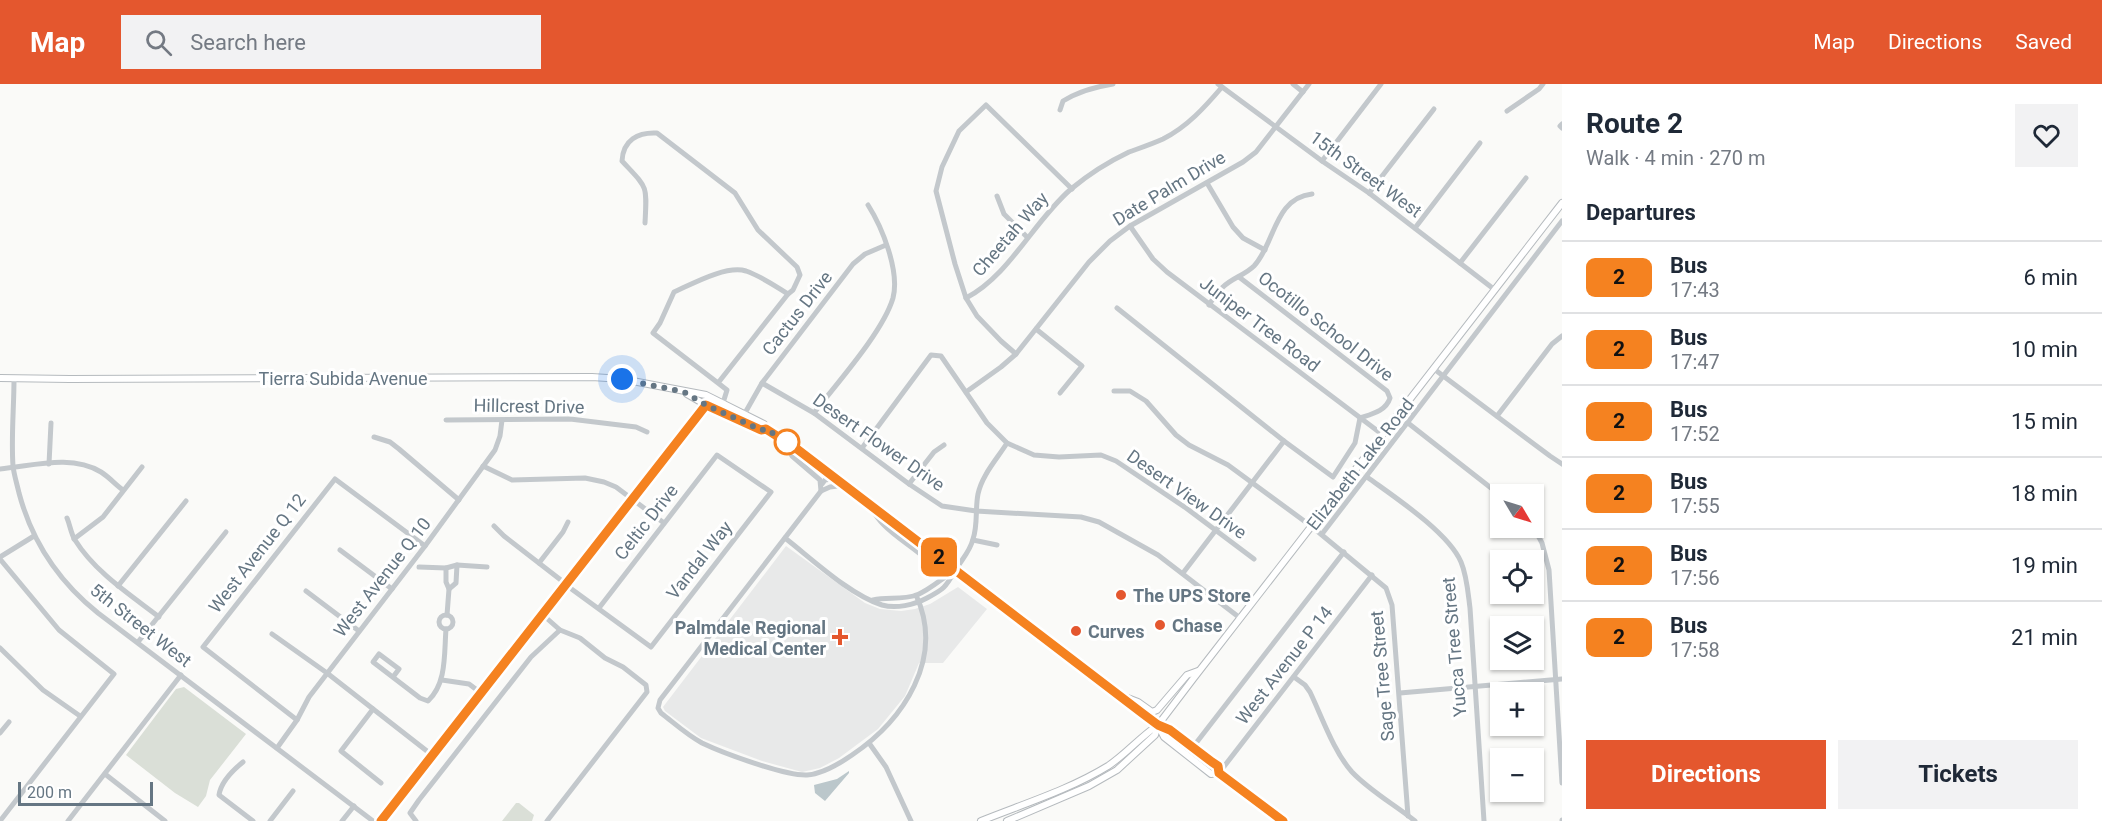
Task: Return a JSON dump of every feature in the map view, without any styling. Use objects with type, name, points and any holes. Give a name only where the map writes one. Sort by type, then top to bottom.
[{"type":"main road","name":"Elizabeth Lake Road","points":[[1158,725],[1562,203]]},
{"type":"main road","name":"Tierra Subida Avenue","points":[[0,378],[592,377],[622,379],[713,398],[764,424],[766,429],[837,478],[1158,725]]},
{"type":"main road","name":"Tierra Subida Avenue","points":[[684,392],[706,405],[761,430],[766,429]]},
{"type":"main road","points":[[1117,694],[1138,702],[1152,712],[1157,710],[1187,675],[1199,671]]},
{"type":"main road","points":[[1158,725],[1170,730],[1218,766],[1219,773]]},
{"type":"main road","points":[[1158,725],[1164,737],[1211,774],[1219,773],[1283,821]]},
{"type":"main road","points":[[981,821],[1084,778],[1118,758],[1158,725]]},
{"type":"main road","points":[[1007,821],[1089,786],[1117,770],[1155,735],[1158,725]]},
{"type":"main road","points":[[1084,778],[1089,786]]},
{"type":"street","points":[[1060,110],[1063,100],[1077,92],[1091,86],[1113,84]]},
{"type":"street","points":[[1293,84],[1303,92]]},
{"type":"street","name":"Date Palm Drive","points":[[966,392],[1016,354],[1089,262],[1110,241],[1130,226],[1208,183],[1256,152],[1309,84]]},
{"type":"street","points":[[1322,161],[1381,84]]},
{"type":"street","points":[[1508,111],[1543,84]]},
{"type":"street","name":"15th Street West","points":[[1220,86],[1369,193],[1495,290]]},
{"type":"street","name":"Cheetah Way","points":[[966,298],[980,291],[993,280],[1050,208],[1072,189],[1098,168],[1127,153],[1164,139],[1178,130],[1208,104],[1220,86]]},
{"type":"street","points":[[1016,354],[977,316],[966,298],[936,190],[942,167],[958,131],[986,105],[1072,189]]},
{"type":"street","points":[[1369,193],[1434,109]]},
{"type":"street","points":[[645,223],[647,193],[643,183],[622,161],[622,152],[631,138],[646,132],[657,133],[735,193],[758,230],[797,267],[800,275],[793,290],[718,383]]},
{"type":"street","points":[[1415,228],[1480,143]]},
{"type":"street","points":[[1460,263],[1526,178]]},
{"type":"street","points":[[1208,183],[1233,227],[1243,238],[1265,250]]},
{"type":"street","points":[[1209,305],[1223,286],[1254,266],[1265,250],[1281,213],[1300,195],[1312,194]]},
{"type":"street","points":[[997,196],[1004,214],[1028,237]]},
{"type":"street","points":[[814,412],[886,316],[894,296],[894,276],[886,245],[879,223],[867,206]]},
{"type":"street","points":[[1322,534],[1562,221]]},
{"type":"street","name":"Juniper Tree Road","points":[[1130,226],[1153,259],[1209,305],[1383,435]]},
{"type":"street","name":"Cactus Drive","points":[[745,413],[762,383],[853,264],[865,254],[886,245]]},
{"type":"street","points":[[723,403],[728,391],[653,333],[674,292],[729,270],[745,270],[788,294]]},
{"type":"street","name":"Ocotillo School Drive","points":[[1239,277],[1387,391],[1390,398],[1388,405],[1360,418]]},
{"type":"street","points":[[1117,308],[1284,441],[1333,477],[1355,443],[1360,418]]},
{"type":"street","points":[[1036,329],[1082,366],[1060,393]]},
{"type":"street","points":[[1497,416],[1552,344],[1562,336]]},
{"type":"street","name":"Desert View Drive","points":[[862,448],[932,355],[941,356],[987,423],[1008,443],[1034,455],[1101,456],[1116,462],[1186,508],[1254,559]]},
{"type":"street","points":[[1434,369],[1562,464]]},
{"type":"street","name":"5th Street West","points":[[14,379],[13,468],[22,505],[34,536],[46,557],[70,588],[98,613],[373,821]]},
{"type":"street","name":"Desert Flower Drive","points":[[762,383],[814,412],[909,484],[942,506],[976,511],[1081,516],[1108,526],[1183,573],[1240,618]]},
{"type":"street","name":"Sage Tree Street","points":[[1114,391],[1130,391],[1146,401],[1176,435],[1189,445],[1228,465],[1322,534],[1386,588],[1392,605],[1408,816]]},
{"type":"street","points":[[381,821],[713,398]]},
{"type":"street","name":"Hillcrest Drive","points":[[446,420],[570,419],[636,427],[647,432]]},
{"type":"street","name":"West Avenue Q 10","points":[[277,748],[297,720],[309,697],[425,546],[495,450],[502,420]]},
{"type":"street","points":[[49,464],[51,423]]},
{"type":"street","points":[[1408,423],[1490,487]]},
{"type":"street","points":[[374,437],[390,442],[399,448],[459,500]]},
{"type":"street","points":[[782,439],[792,456],[814,474],[822,484]]},
{"type":"street","points":[[1183,573],[1284,441]]},
{"type":"street","points":[[785,538],[859,594],[883,605],[893,606],[919,602],[943,589],[966,556],[976,528],[976,511],[981,483],[1008,443]]},
{"type":"street","points":[[909,484],[934,452],[944,445]]},
{"type":"street","name":"Celtic Drive","points":[[599,608],[717,455],[771,492]]},
{"type":"street","points":[[0,469],[65,461],[101,472],[123,490]]},
{"type":"street","points":[[483,466],[512,480],[585,478],[604,482],[616,487],[664,523]]},
{"type":"street","points":[[74,539],[103,517],[142,467]]},
{"type":"street","name":"Yucca Tree Street","points":[[1367,477],[1419,515],[1445,540],[1460,561],[1470,608],[1484,821]]},
{"type":"street","points":[[821,491],[825,480],[837,478]]},
{"type":"street","name":"West Avenue Q 12","points":[[297,720],[203,647],[334,479],[425,546]]},
{"type":"street","points":[[845,485],[821,491],[660,700],[658,708],[661,713],[701,742],[795,775],[821,772],[836,765],[868,743],[902,706],[918,678],[925,645],[916,595]]},
{"type":"street","name":"Vandal Way","points":[[599,608],[651,647],[771,492]]},
{"type":"street","points":[[118,586],[186,501]]},
{"type":"street","points":[[866,501],[883,524],[931,565],[942,578]]},
{"type":"street","points":[[67,518],[74,539],[93,564],[159,617]]},
{"type":"street","points":[[539,563],[568,522]]},
{"type":"street","points":[[494,526],[566,585],[599,608]]},
{"type":"street","points":[[138,642],[226,532]]},
{"type":"street","points":[[0,821],[114,674],[59,630],[0,558],[34,536]]},
{"type":"street","points":[[1539,538],[1549,570],[1559,679],[1562,783]]},
{"type":"street","points":[[973,540],[997,545]]},
{"type":"street","points":[[340,550],[392,589]]},
{"type":"street","name":"West Avenue P 14","points":[[1193,747],[1344,552]]},
{"type":"street","points":[[449,589],[456,583],[457,565]]},
{"type":"street","points":[[419,567],[446,568],[457,565],[487,567]]},
{"type":"street","points":[[446,568],[446,582],[449,589],[447,615]]},
{"type":"street","points":[[873,600],[916,595],[926,591],[955,570]]},
{"type":"street","name":"West Avenue P 14","points":[[1219,773],[1372,575]]},
{"type":"street","points":[[306,591],[359,631]]},
{"type":"street","points":[[446,629],[440,626],[439,622],[447,615]]},
{"type":"street","points":[[446,629],[452,626],[453,622],[452,618],[447,615]]},
{"type":"street","points":[[543,615],[560,630],[580,638],[605,658],[623,667],[646,685],[647,692],[547,821]]},
{"type":"street","points":[[393,677],[399,669],[379,654],[373,662],[420,698],[428,700],[436,693],[442,680],[446,629]]},
{"type":"street","points":[[416,821],[410,813],[419,800],[531,657],[560,630]]},
{"type":"street","points":[[272,634],[327,673],[432,755]]},
{"type":"street","points":[[0,648],[43,690],[80,716]]},
{"type":"street","points":[[68,821],[181,675]]},
{"type":"street","points":[[1294,677],[1310,692],[1343,761],[1351,771],[1415,821]]},
{"type":"street","points":[[1400,693],[1559,679]]},
{"type":"street","points":[[442,680],[462,682],[481,693]]},
{"type":"street","points":[[373,709],[341,751],[381,783]]},
{"type":"street","points":[[0,734],[9,722]]},
{"type":"street","points":[[868,743],[886,767],[910,821]]},
{"type":"street","points":[[243,762],[220,787],[219,795],[253,821]]},
{"type":"street","points":[[105,774],[165,821]]},
{"type":"street","points":[[270,821],[293,791]]},
{"type":"street","points":[[342,821],[354,806]]},
{"type":"shaded area","name":"Palmdale Regional Medical Center","points":[[786,546],[865,603],[880,609],[901,611],[915,609],[930,604],[958,587],[987,609],[943,663],[919,663],[905,696],[878,729],[839,758],[820,768],[802,772],[762,761],[701,738],[665,711],[663,707]]},
{"type":"shaded area","points":[[184,687],[246,734],[210,780],[206,796],[198,807],[175,793],[126,755],[176,689]]},
{"type":"shaded area","points":[[849,771],[825,801],[815,793],[814,785],[837,779]]},
{"type":"shaded area","points":[[516,803],[534,815],[532,821],[502,821]]},
{"type":"bus line","name":"2","points":[[381,821],[706,405],[761,430],[766,429],[797,449],[1142,713],[1158,725],[1170,730],[1218,766],[1219,773],[1283,821]]},
{"type":"place","name":"The UPS Store","points":[[1121,595]]},
{"type":"place","name":"Chase","points":[[1160,625]]},
{"type":"place","name":"Curves","points":[[1076,631]]},
{"type":"place","name":"Palmdale Regional Medical Center","points":[[840,637]]},
{"type":"route","points":[[622,379],[684,392],[706,405],[761,430],[766,429],[787,442]]}]
